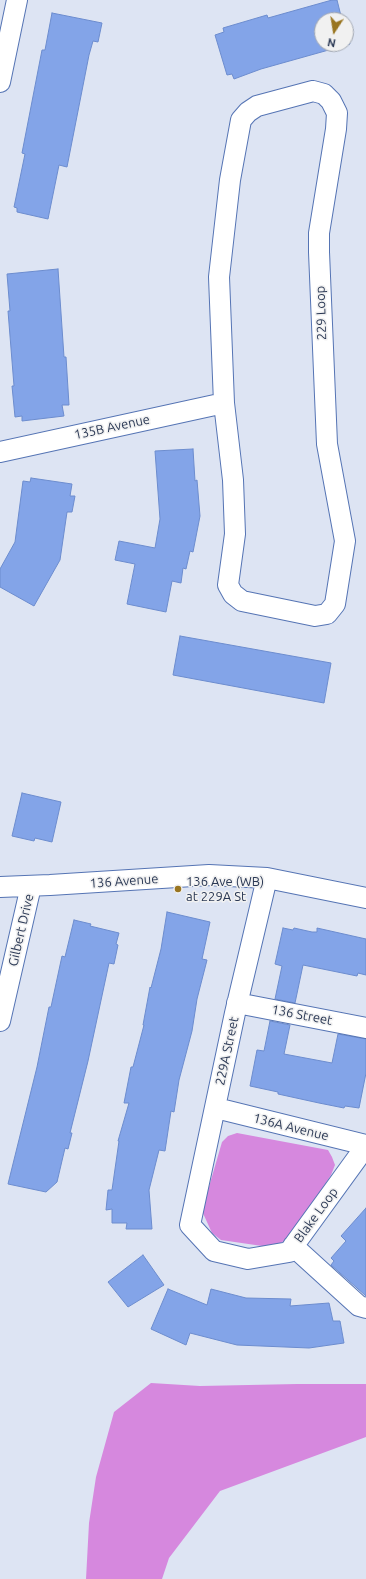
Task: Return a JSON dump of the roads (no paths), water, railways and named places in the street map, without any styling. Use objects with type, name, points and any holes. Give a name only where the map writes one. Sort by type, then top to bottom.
[{"type":"street","points":[[0,82],[17,0]]},
{"type":"street","name":"229 Loop","points":[[313,91],[324,94],[331,101],[337,113],[319,239],[327,444],[345,541],[336,604],[327,614],[315,616],[242,601],[233,594],[228,585],[236,534],[233,480],[224,403],[219,277],[230,180],[241,120],[248,112],[257,106],[313,91]]},
{"type":"street","name":"135B Avenue","points":[[0,452],[224,403]]},
{"type":"street","name":"136 Avenue","points":[[0,887],[209,875],[266,878],[366,898]]},
{"type":"street","name":"229A Street","points":[[190,1225],[266,878]]},
{"type":"street","name":"Gilbert Drive","points":[[0,1020],[31,886]]},
{"type":"street","name":"136 Street","points":[[238,1003],[366,1028]]},
{"type":"street","name":"136A Avenue","points":[[216,1108],[366,1146]]},
{"type":"street","name":"Blake Loop","points":[[190,1225],[214,1252],[248,1259],[288,1252],[366,1146]]},
{"type":"street","points":[[293,1246],[358,1306],[366,1308]]},
{"type":"place","name":"136 Ave (WB) at 229A St","points":[[178,889]]}]
